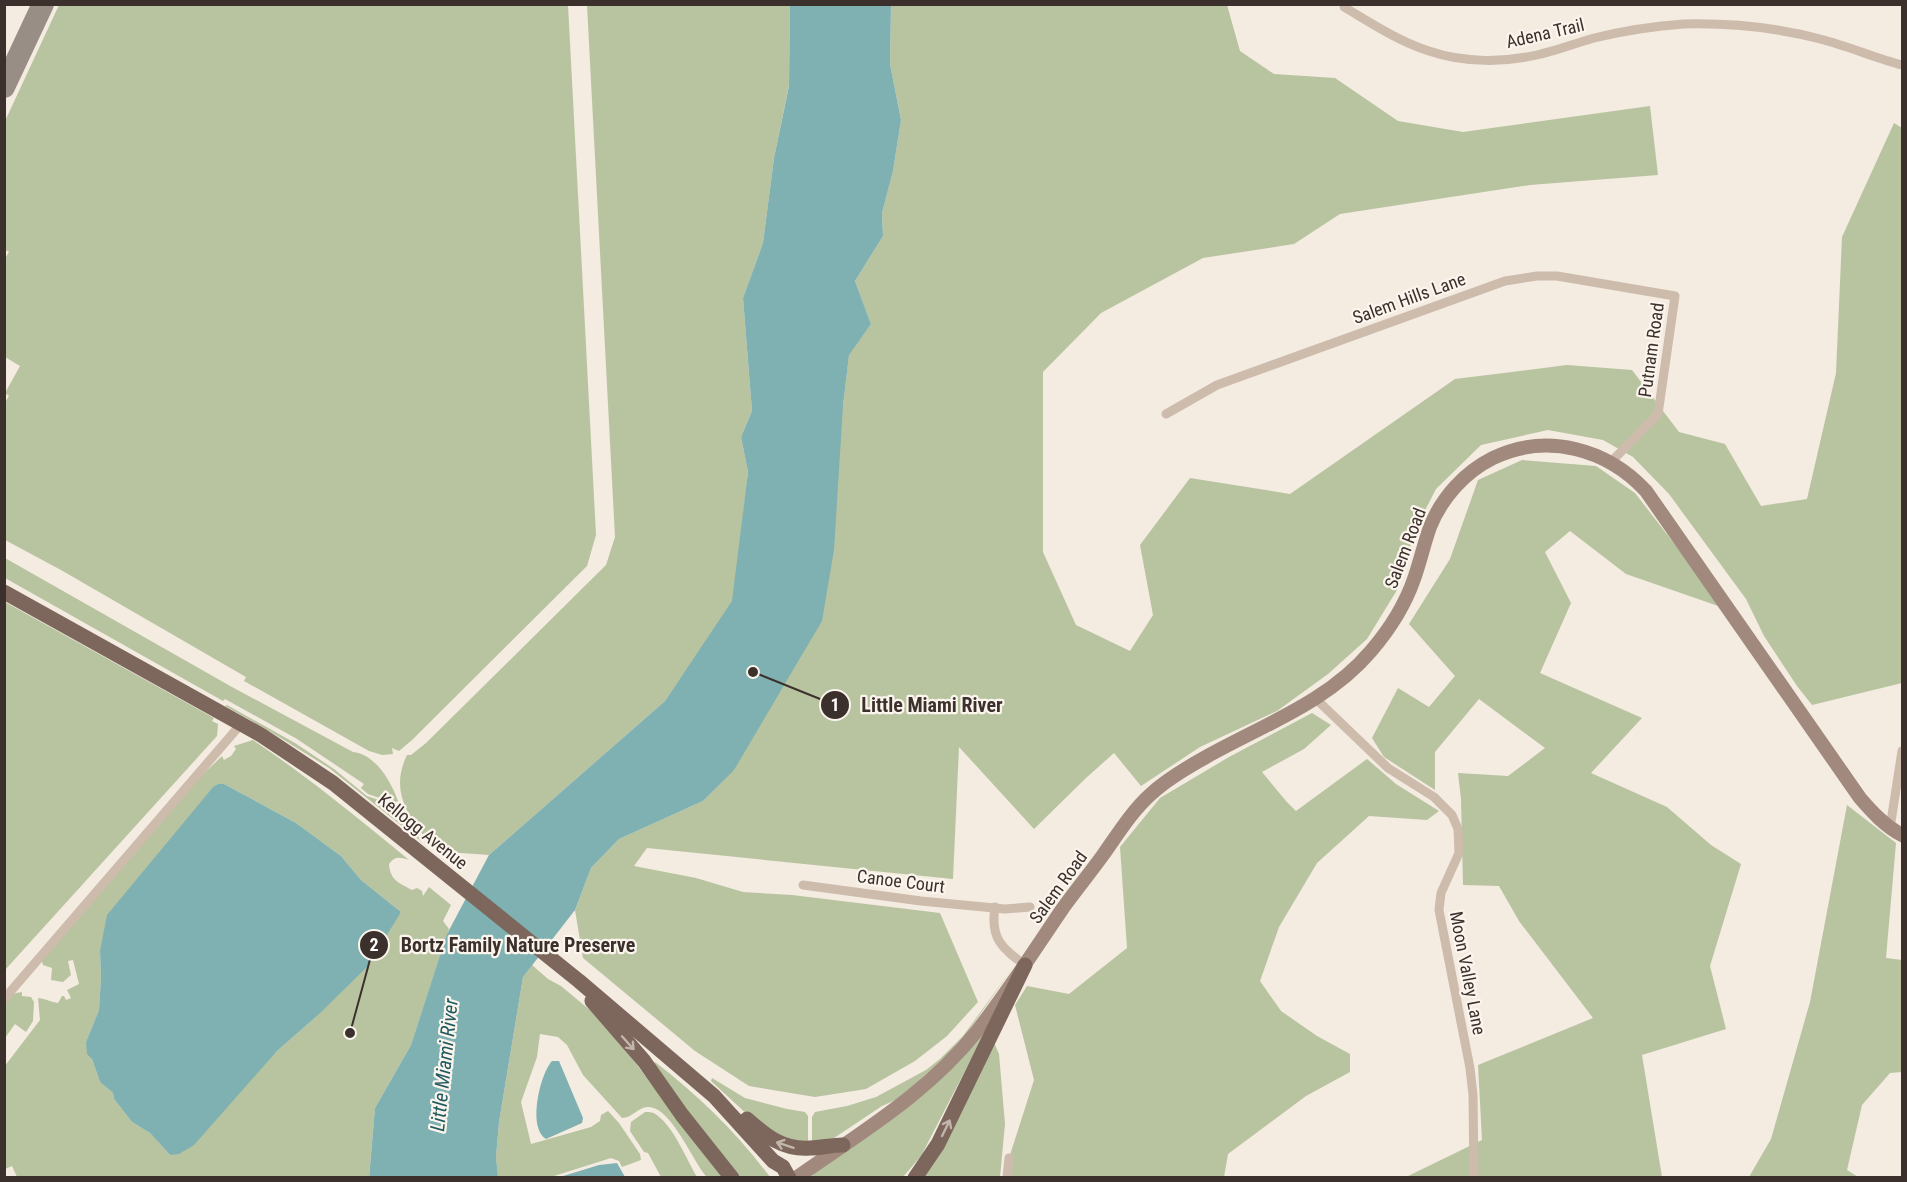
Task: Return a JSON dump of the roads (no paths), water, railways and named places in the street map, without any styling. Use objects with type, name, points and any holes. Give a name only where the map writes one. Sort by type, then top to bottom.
[{"type":"main road","name":"Kellogg Avenue","points":[[4,592],[241,724],[298,758],[333,783],[579,981],[714,1096],[773,1161],[783,1167],[789,1178]]},
{"type":"main road","points":[[915,1178],[938,1144],[1025,966]]},
{"type":"main road","points":[[579,981],[599,1010],[644,1061],[682,1115],[732,1178]]},
{"type":"main road","points":[[714,1096],[780,1144],[799,1149],[843,1145]]},
{"type":"main road","name":"Kellogg Avenue","points":[[773,1161],[780,1178]]},
{"type":"street","name":"Adena Trail","points":[[1344,7],[1412,45],[1431,52],[1473,60],[1519,58],[1541,54],[1602,36],[1645,28],[1683,24],[1723,24],[1796,33],[1902,65]]},
{"type":"street","name":"Salem Hills Lane","points":[[1166,414],[1217,385],[1505,281],[1537,276],[1557,276],[1675,296]]},
{"type":"street","name":"Putnam Road","points":[[1611,462],[1658,414],[1675,296]]},
{"type":"street","name":"Salem Road","points":[[796,1178],[904,1103],[954,1058],[1025,966],[1126,821],[1152,792],[1186,768],[1316,699],[1337,684],[1357,665],[1387,630],[1414,579],[1436,513],[1444,500],[1468,474],[1501,455],[1537,446],[1582,450],[1611,462],[1638,482],[1860,798],[1876,816],[1896,832]]},
{"type":"street","name":"Moon Valley Lane","points":[[1316,699],[1388,768],[1434,797],[1456,822],[1460,839],[1459,853],[1441,893],[1439,910],[1470,1068],[1473,1095],[1474,1178]]},
{"type":"street","points":[[4,999],[241,724]]},
{"type":"street","points":[[1896,832],[1902,751]]},
{"type":"street","name":"Canoe Court","points":[[803,885],[921,902],[995,908],[1030,907]]},
{"type":"street","points":[[995,908],[993,918],[996,936],[1006,952],[1025,966]]},
{"type":"street","name":"Salem Road","points":[[808,1178],[824,1158]]},
{"type":"street","points":[[1007,1178],[1009,1158]]},
{"type":"water","points":[[790,5],[891,5],[890,64],[901,120],[893,171],[882,213],[883,236],[855,281],[871,324],[849,355],[843,406],[834,550],[822,621],[734,770],[703,801],[619,839],[591,868],[575,910],[523,977],[499,1122],[496,1157],[498,1177],[369,1178],[375,1108],[411,1045],[447,934],[489,855],[665,701],[732,601],[748,472],[741,437],[752,411],[743,298],[763,243],[774,158],[789,86]]},
{"type":"water","points":[[218,784],[224,784],[296,823],[341,856],[361,880],[401,912],[367,967],[277,1051],[194,1145],[179,1154],[170,1155],[150,1133],[132,1122],[114,1099],[113,1093],[100,1082],[92,1059],[87,1054],[86,1042],[99,1010],[100,951],[107,915]]},
{"type":"water","points":[[552,1061],[559,1061],[583,1118],[582,1123],[546,1139],[540,1133],[536,1113],[543,1077]]},
{"type":"water","points":[[617,1163],[625,1177],[560,1177],[599,1165]]},
{"type":"place","name":"Little Miami River","points":[[753,672]]},
{"type":"place","name":"Bortz Family Nature Preserve","points":[[350,1033]]}]
